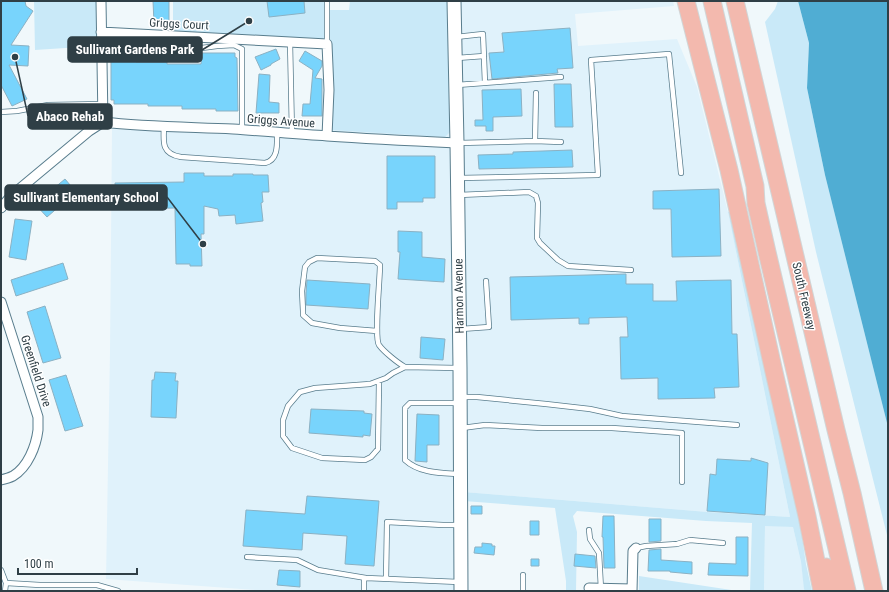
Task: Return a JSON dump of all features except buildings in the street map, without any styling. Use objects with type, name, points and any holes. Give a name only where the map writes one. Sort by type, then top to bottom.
[{"type":"highway","points":[[686,1],[729,170],[775,380],[807,516],[822,591]]},
{"type":"highway","points":[[700,1],[747,187],[756,203]]},
{"type":"highway","points":[[712,1],[755,186],[756,203],[767,252],[847,591]]},
{"type":"highway","name":"South Freeway","points":[[735,1],[874,591]]},
{"type":"highway","points":[[740,1],[753,76]]},
{"type":"highway","points":[[807,516],[834,591]]},
{"type":"highway","points":[[865,552],[877,591]]},
{"type":"main road","name":"Harmon Avenue","points":[[454,1],[460,329],[461,586]]},
{"type":"street","points":[[1,208],[11,196],[89,131],[103,122],[101,1]]},
{"type":"street","name":"Griggs Court","points":[[101,32],[328,44]]},
{"type":"street","points":[[327,136],[328,44]]},
{"type":"street","name":"Griggs Avenue","points":[[103,122],[164,127],[242,130],[457,143]]},
{"type":"street","name":"Greenfield Drive","points":[[1,480],[13,476],[27,462],[33,450],[38,429],[38,417],[2,307]]},
{"type":"street","points":[[588,590],[632,590],[634,551],[636,548]]},
{"type":"lane","points":[[327,1],[328,44]]},
{"type":"lane","points":[[455,37],[483,34],[485,83]]},
{"type":"lane","points":[[290,42],[292,133]]},
{"type":"lane","points":[[150,48],[194,49],[234,45],[242,49],[242,130]]},
{"type":"lane","points":[[457,178],[598,175],[591,60],[669,54],[681,174]]},
{"type":"lane","points":[[455,59],[484,56]]},
{"type":"lane","points":[[456,85],[561,77]]},
{"type":"lane","points":[[535,141],[536,93]]},
{"type":"lane","points":[[1,112],[52,105],[103,104]]},
{"type":"lane","points":[[164,127],[164,146],[173,156],[265,163],[270,162],[275,154],[277,146],[277,132]]},
{"type":"lane","points":[[457,143],[535,141],[561,142]]},
{"type":"lane","points":[[458,195],[530,192],[536,196],[538,203],[538,238],[540,243],[558,260],[568,266],[631,270]]},
{"type":"lane","points":[[377,331],[340,328],[312,323],[303,315],[302,291],[305,267],[309,262],[318,258],[375,261],[380,265],[377,331],[379,344],[396,362],[405,367]]},
{"type":"lane","points":[[460,329],[489,327],[486,281]]},
{"type":"lane","points":[[378,381],[378,449],[371,457],[365,460],[322,458],[292,448],[283,436],[283,420],[288,406],[300,392],[315,388],[370,384],[378,381],[386,378],[393,372],[405,367],[460,368]]},
{"type":"lane","points":[[461,474],[425,470],[409,464],[405,460],[405,408],[410,403],[460,400],[477,397],[590,409],[622,416],[737,425]]},
{"type":"lane","points":[[460,428],[485,425],[542,428],[612,428],[682,433],[682,482]]},
{"type":"lane","points":[[386,579],[387,522],[461,525]]},
{"type":"lane","points":[[589,530],[590,538],[599,553],[601,589]]},
{"type":"lane","points":[[636,548],[640,546],[677,544],[690,540],[723,543]]},
{"type":"lane","points":[[247,557],[297,560],[318,570],[364,578],[461,586]]},
{"type":"lane","points":[[1,570],[6,583],[5,591]]},
{"type":"lane","points":[[523,575],[523,591]]},
{"type":"lane","points":[[364,578],[364,591]]},
{"type":"lane","points":[[6,583],[40,585],[97,585],[118,591]]},
{"type":"lane","points":[[38,591],[40,585]]},
{"type":"shaded area","points":[[34,1],[96,1],[96,46],[35,50]]},
{"type":"shaded area","points":[[173,1],[324,1],[325,10],[349,10],[350,1],[451,1],[452,130],[445,137],[331,130],[332,52],[326,41],[173,31]]},
{"type":"shaded area","points":[[451,1],[673,1],[674,6],[575,14],[578,46],[677,39],[697,87],[728,212],[790,517],[708,512],[464,492],[463,591],[256,591],[106,579],[112,129],[296,137],[331,130]]},
{"type":"shaded area","points":[[778,1],[798,1],[809,43],[807,88],[825,175],[888,427],[888,539],[816,252],[765,22],[775,9]]},
{"type":"shaded area","points":[[742,205],[785,420],[806,564],[812,591],[805,591],[804,589],[801,562],[793,527],[765,526],[764,591],[750,591],[752,523],[577,511],[573,516],[577,532],[576,591],[566,591],[566,581],[555,508],[464,501],[464,492],[708,512],[790,517],[728,212]]},
{"type":"shaded area","points":[[765,525],[793,527],[801,562],[805,591],[764,591]]},
{"type":"shaded area","points":[[639,576],[738,591],[639,591]]},
{"type":"water","points":[[798,1],[888,1],[888,427],[825,175],[807,88],[809,43]]},
{"type":"place","name":"Sullivant Gardens Park","points":[[249,21]]},
{"type":"place","name":"Abaco Rehab","points":[[15,57]]},
{"type":"place","name":"Sullivant Elementary School","points":[[203,244]]}]
